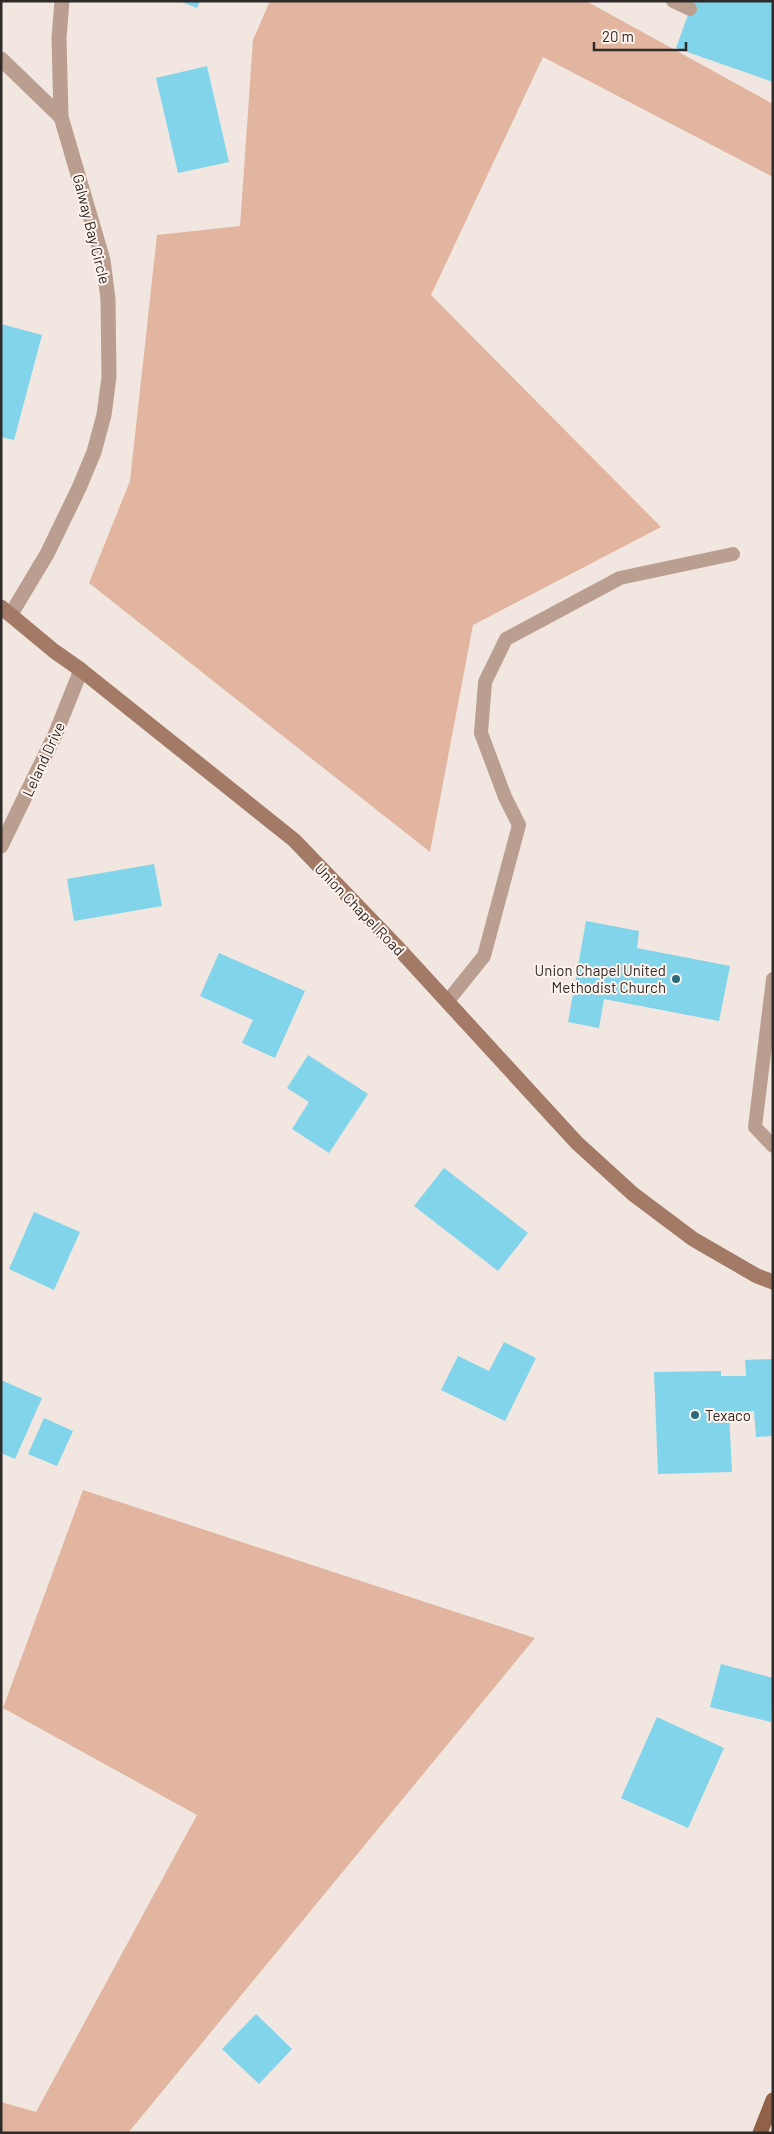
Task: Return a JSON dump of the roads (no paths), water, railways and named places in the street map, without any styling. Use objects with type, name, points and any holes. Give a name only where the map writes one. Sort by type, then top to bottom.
[{"type":"main road","points":[[760,2133],[773,2100]]},
{"type":"street","points":[[61,117],[59,38],[62,1]]},
{"type":"street","name":"Galway Bay Circle","points":[[1,59],[61,117],[103,260],[108,299],[109,377],[104,415],[94,452],[79,488],[47,554],[6,610]]},
{"type":"street","name":"Union Chapel Road","points":[[6,610],[54,651],[81,670],[294,840],[447,1002],[577,1144],[633,1194],[693,1239],[757,1276],[773,1282]]},
{"type":"street","name":"Leland Drive","points":[[1,846],[56,735],[81,670]]},
{"type":"lane","points":[[673,1],[690,9]]},
{"type":"lane","points":[[447,1002],[484,956],[519,825],[505,797],[481,733],[485,682],[506,639],[620,578],[733,554]]},
{"type":"lane","points":[[773,979],[754,1127],[773,1146]]},
{"type":"place","name":"Union Chapel United Methodist Church","points":[[676,979]]},
{"type":"place","name":"Texaco","points":[[695,1415]]}]
